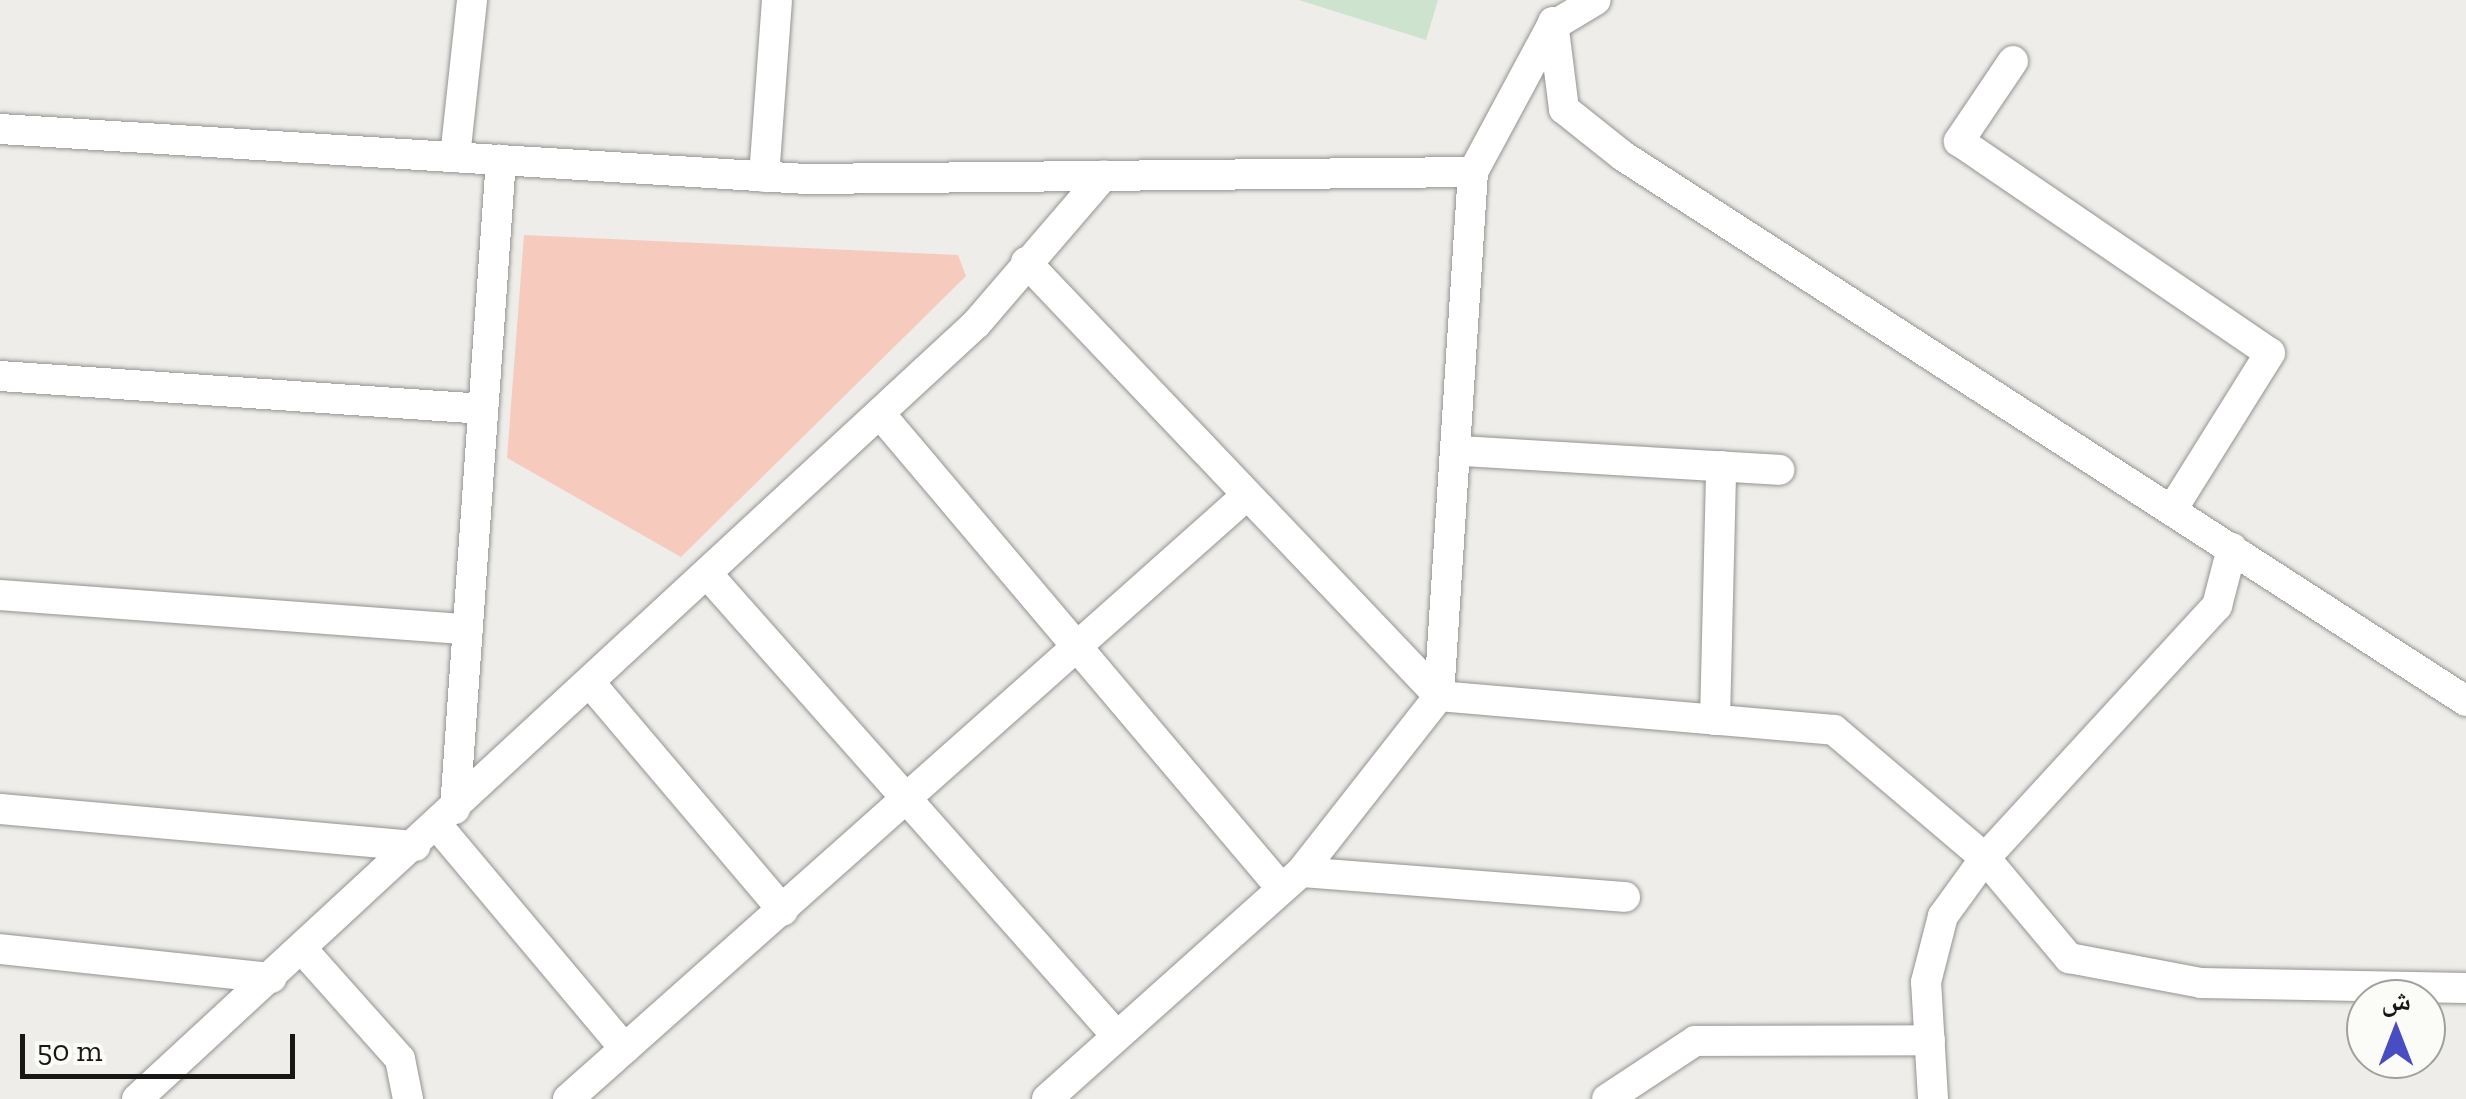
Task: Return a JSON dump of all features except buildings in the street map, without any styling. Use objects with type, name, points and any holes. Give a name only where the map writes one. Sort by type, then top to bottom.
[{"type":"street","points":[[455,157],[472,0]]},
{"type":"street","points":[[764,177],[777,0]]},
{"type":"street","points":[[1047,1099],[1291,880],[1439,696],[1462,451],[1473,172],[1555,14],[1596,0]]},
{"type":"street","points":[[1555,14],[1564,110],[1624,156],[2466,701]]},
{"type":"street","points":[[2013,61],[1959,141],[2270,353],[2173,508]]},
{"type":"street","points":[[0,128],[764,177],[1473,172]]},
{"type":"street","points":[[436,827],[468,629],[500,160]]},
{"type":"street","points":[[136,1099],[881,415],[976,324],[1104,176]]},
{"type":"street","points":[[1026,262],[1439,696],[1834,730],[1985,858],[2069,958],[2201,983],[2466,988]]},
{"type":"street","points":[[0,376],[483,410]]},
{"type":"street","points":[[881,415],[1075,650],[1291,880],[1625,897]]},
{"type":"street","points":[[1462,451],[1779,470]]},
{"type":"street","points":[[1716,720],[1720,466]]},
{"type":"street","points":[[568,1099],[1246,496]]},
{"type":"street","points":[[1933,1099],[1926,982],[1943,916],[1985,858],[2217,606],[2232,548]]},
{"type":"street","points":[[709,576],[903,804],[1116,1035]]},
{"type":"street","points":[[0,596],[468,629]]},
{"type":"street","points":[[592,684],[783,910]]},
{"type":"street","points":[[0,808],[436,827],[625,1049]]},
{"type":"street","points":[[0,948],[271,978]]},
{"type":"street","points":[[302,949],[400,1060],[408,1099]]},
{"type":"street","points":[[1607,1099],[1694,1041],[1930,1040]]},
{"type":"green space","points":[[1299,0],[1438,0],[1426,40]]}]
